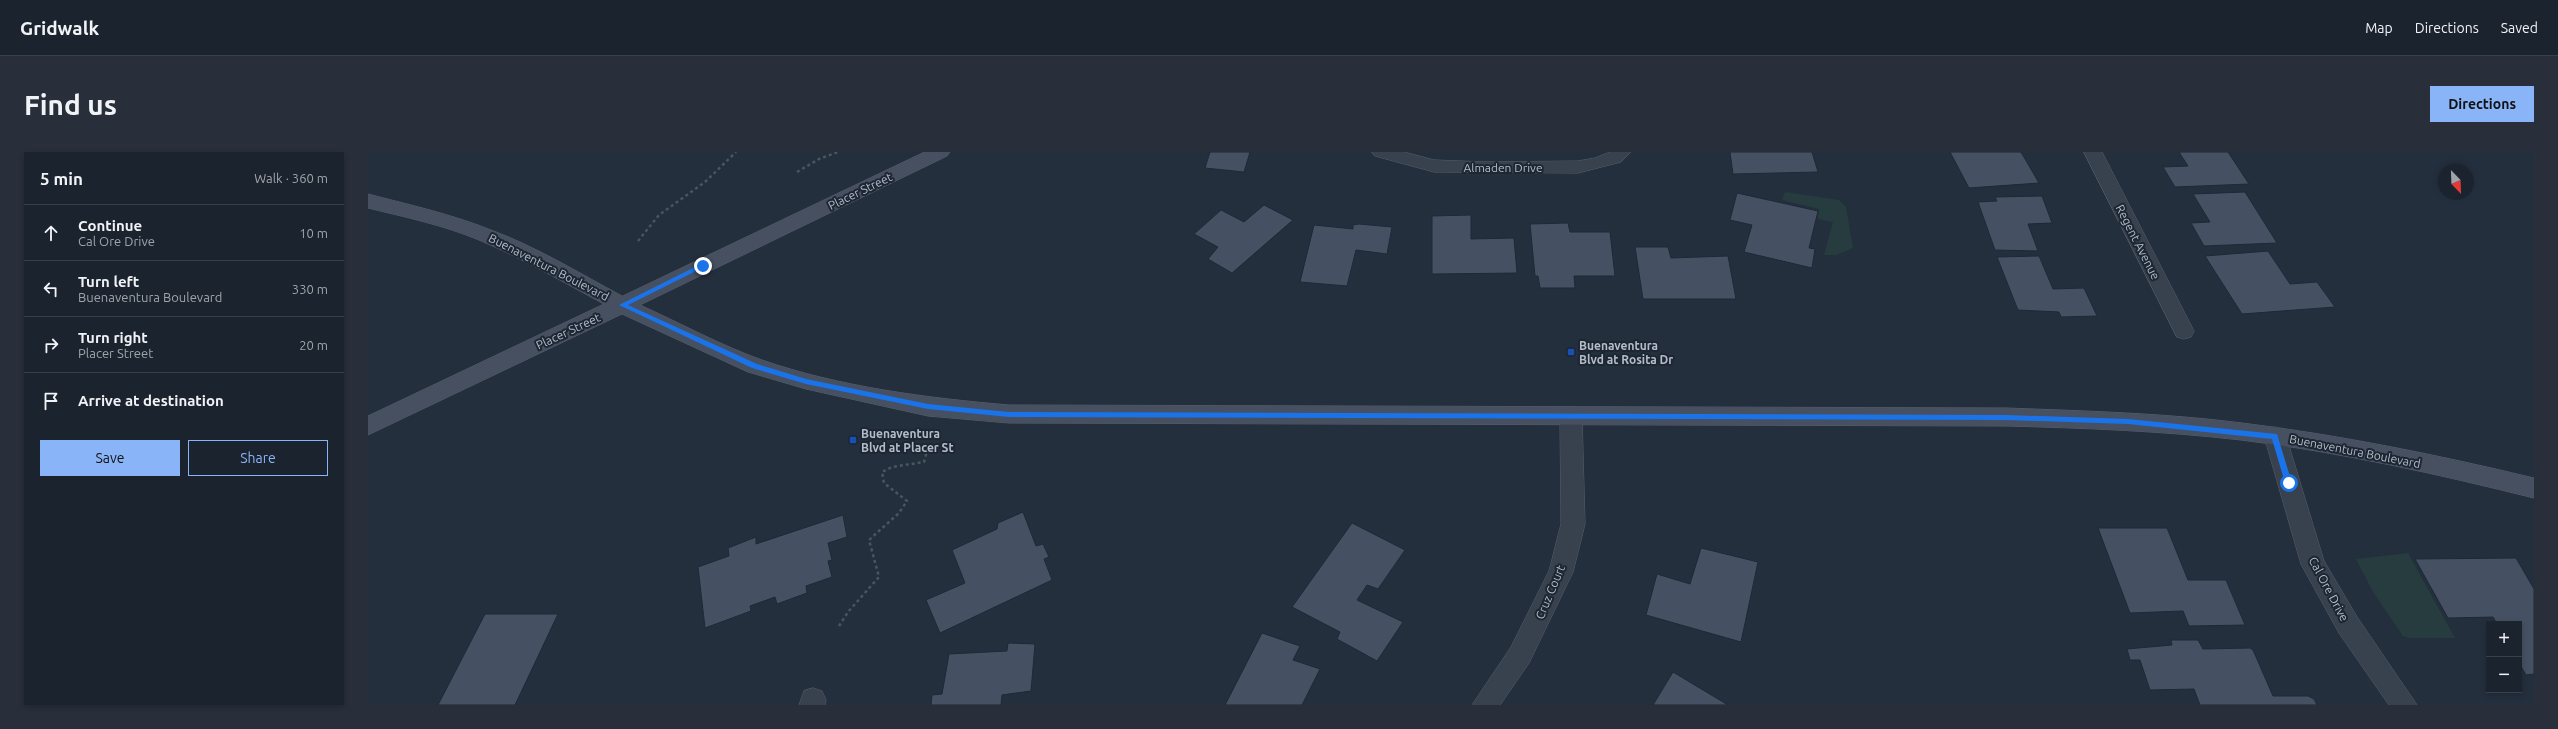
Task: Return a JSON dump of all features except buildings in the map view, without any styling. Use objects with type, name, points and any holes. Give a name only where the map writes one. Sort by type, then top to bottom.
[{"type":"main road","name":"Placer Street","points":[[368,426],[940,152]]},
{"type":"main road","name":"Buenaventura Boulevard","points":[[368,201],[441,219],[486,234],[531,256],[622,305],[755,366],[806,381],[928,407],[1009,414],[1237,413],[1571,416],[2014,417],[2128,422],[2275,436],[2491,477],[2534,488]]},
{"type":"street","name":"Almaden Drive","points":[[1381,152],[1434,166],[1486,168],[1578,167],[1597,164],[1615,158],[1622,152]]},
{"type":"street","name":"Regent Avenue","points":[[2093,152],[2184,331]]},
{"type":"street","name":"Cruz Court","points":[[1485,705],[1520,655],[1561,572],[1573,524],[1571,416]]},
{"type":"street","name":"Cal Ore Drive","points":[[2275,436],[2313,564],[2348,624],[2404,705]]},
{"type":"path","points":[[638,241],[644,230],[666,210],[706,181],[736,152]]},
{"type":"path","points":[[797,172],[819,159],[838,152]]},
{"type":"path","points":[[839,626],[847,610],[869,591],[879,577],[868,540],[875,530],[901,513],[907,501],[884,483],[882,472],[889,467],[917,465],[924,462],[927,451]]},
{"type":"green space","points":[[1785,192],[1839,200],[1846,207],[1853,248],[1836,255],[1824,255],[1833,222],[1818,219],[1819,209],[1782,200]]},
{"type":"green space","points":[[2408,553],[2455,638],[2409,638],[2403,636],[2373,592],[2356,559]]},
{"type":"place","name":"Buenaventura Blvd at Rosita Dr","points":[[1571,352]]},
{"type":"place","name":"Buenaventura Blvd at Placer St","points":[[853,440]]},
{"type":"route","points":[[703,266],[622,305],[709,347],[755,366],[806,381],[928,407],[1009,414],[1237,413],[1571,416],[2006,417],[2128,422],[2275,436],[2289,483]]}]
